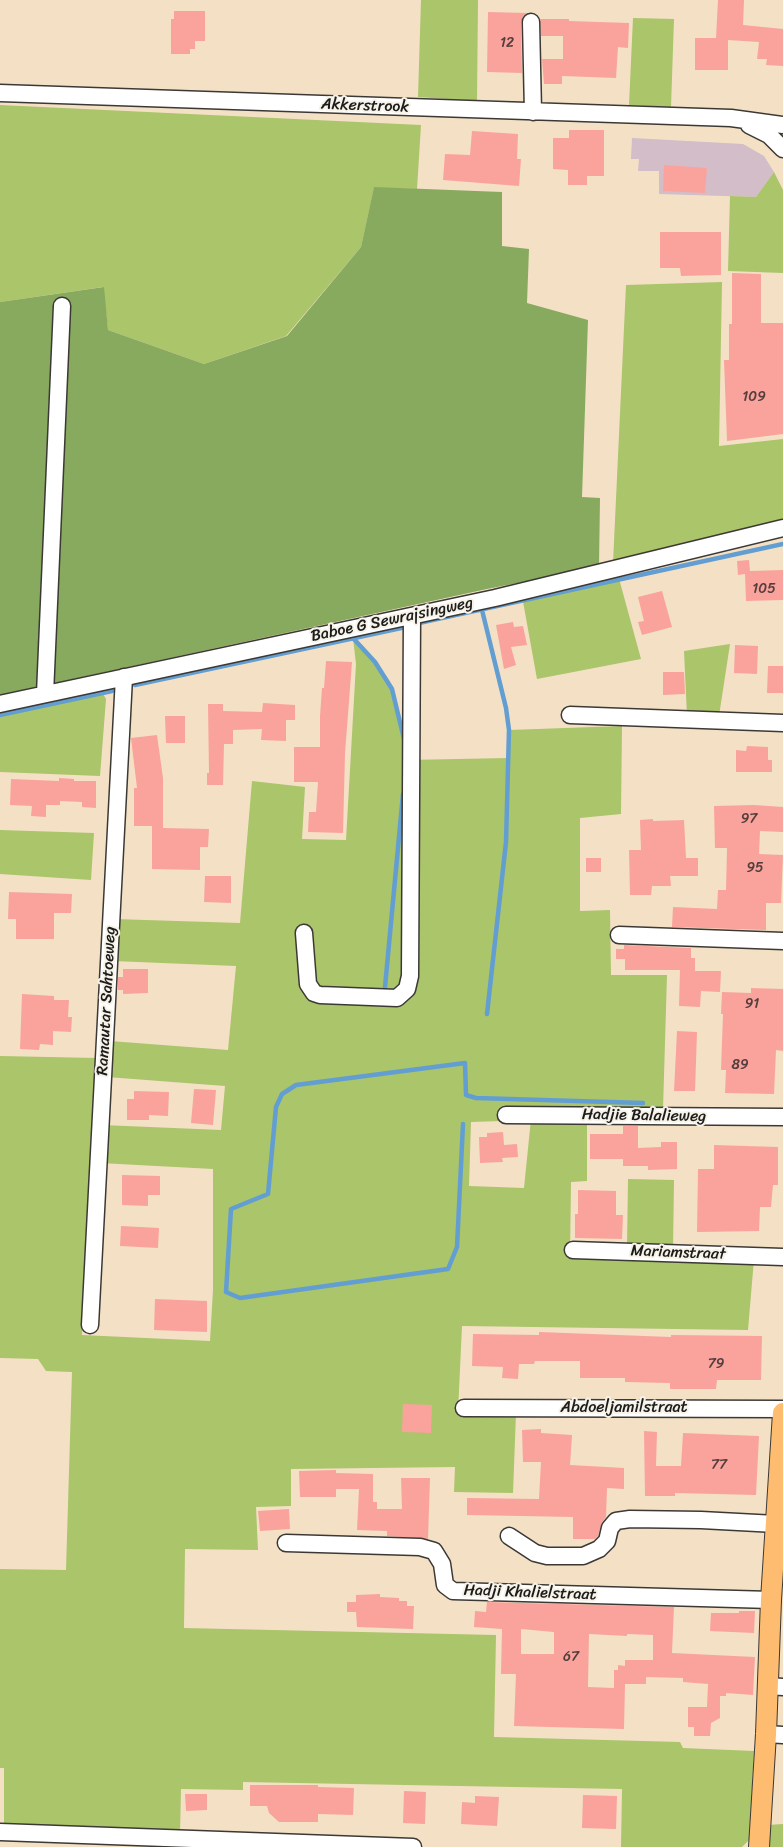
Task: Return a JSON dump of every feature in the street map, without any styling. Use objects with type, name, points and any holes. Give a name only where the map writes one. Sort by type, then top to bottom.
[{"type":"main road","points":[[759,1847],[775,1734],[776,1686],[771,1600],[783,1413]]},
{"type":"street","points":[[532,22],[533,112]]},
{"type":"street","name":"Akkerstrook","points":[[0,93],[731,118],[783,125]]},
{"type":"street","points":[[731,118],[769,135],[783,149]]},
{"type":"street","points":[[45,694],[62,306]]},
{"type":"street","name":"Baboe G Sewrajsingweg","points":[[0,704],[495,598],[783,528]]},
{"type":"street","points":[[304,933],[308,984],[314,993],[397,998],[407,989],[410,976],[412,616]]},
{"type":"street","name":"Ramautar Sahtoeweg","points":[[90,1325],[124,676]]},
{"type":"street","points":[[570,715],[783,723]]},
{"type":"street","points":[[619,935],[783,941]]},
{"type":"street","name":"Hadjie Balalieweg","points":[[506,1115],[783,1117]]},
{"type":"street","name":"Mariamstraat","points":[[574,1250],[783,1256]]},
{"type":"street","name":"Abdoeljamilstraat","points":[[464,1408],[783,1409]]},
{"type":"street","points":[[509,1536],[535,1553],[547,1556],[583,1556],[599,1549],[607,1541],[610,1528],[616,1521],[630,1519],[701,1520],[776,1524]]},
{"type":"street","name":"Hadji Khalielstraat","points":[[286,1543],[420,1547],[434,1551],[442,1564],[445,1585],[453,1591],[771,1600]]},
{"type":"street","points":[[0,1832],[413,1847]]},
{"type":"shaded area","points":[[632,138],[743,144],[764,156],[774,172],[756,197],[659,194],[659,171],[638,171],[639,159],[631,159]]},
{"type":"green space","points":[[421,0],[478,0],[477,101],[418,97]]},
{"type":"green space","points":[[633,18],[674,19],[671,107],[629,105]]},
{"type":"green space","points":[[0,105],[421,125],[417,189],[374,188],[361,247],[286,336],[204,364],[108,330],[103,287],[0,302]]},
{"type":"green space","points":[[774,172],[783,190],[783,273],[728,271],[730,196],[756,197]]},
{"type":"green space","points":[[374,187],[502,192],[502,246],[529,249],[527,303],[588,320],[582,497],[600,498],[599,567],[487,589],[0,695],[0,302],[104,287],[108,330],[204,364],[287,336],[361,247]]},
{"type":"green space","points":[[722,282],[719,446],[783,439],[783,523],[613,563],[626,285]]},
{"type":"green space","points":[[618,575],[641,659],[537,679],[522,596]]},
{"type":"green space","points":[[353,638],[375,662],[392,689],[407,751],[407,760],[508,758],[509,730],[622,726],[621,814],[580,818],[580,911],[610,910],[611,975],[667,975],[663,1109],[501,1108],[502,1121],[471,1122],[469,1186],[524,1188],[531,1119],[587,1120],[587,1181],[571,1182],[570,1255],[754,1259],[748,1330],[462,1326],[458,1412],[516,1413],[513,1493],[454,1492],[455,1467],[291,1469],[291,1506],[256,1507],[258,1550],[185,1549],[184,1628],[496,1635],[494,1737],[680,1742],[683,1748],[754,1751],[749,1840],[742,1847],[621,1847],[622,1789],[243,1782],[243,1790],[181,1789],[180,1834],[4,1827],[4,1768],[0,1768],[0,1569],[66,1570],[72,1372],[46,1371],[38,1359],[0,1358],[0,1056],[97,1058],[82,1335],[210,1341],[213,1290],[213,1169],[100,1163],[102,1125],[221,1130],[225,1086],[107,1077],[110,1041],[228,1050],[236,966],[113,961],[114,919],[240,923],[252,781],[305,787],[302,839],[346,840],[356,664]]},
{"type":"green space","points":[[730,644],[719,716],[687,716],[684,651]]},
{"type":"green space","points":[[99,687],[106,699],[100,776],[0,772],[0,710]]},
{"type":"green space","points":[[0,830],[94,833],[91,880],[0,874]]},
{"type":"green space","points":[[628,1179],[674,1180],[673,1250],[627,1248]]},
{"type":"green space","points":[[783,1824],[783,1847],[767,1847],[768,1825]]},
{"type":"building","points":[[718,0],[744,0],[743,25],[783,29],[783,66],[766,65],[767,59],[757,59],[759,42],[728,40],[728,70],[695,70],[695,38],[716,38]]},
{"type":"building","points":[[174,11],[205,11],[205,41],[195,41],[195,49],[190,49],[190,54],[171,54],[171,19],[174,19]]},
{"type":"building","points":[[488,12],[527,13],[521,22],[522,73],[487,72]]},
{"type":"building","points":[[540,19],[629,23],[628,48],[618,47],[616,78],[562,76],[562,84],[544,84],[542,59],[563,59],[563,36],[541,36]]},
{"type":"building","points":[[569,130],[604,130],[604,176],[587,176],[587,185],[568,185],[568,170],[553,169],[553,138],[569,138]]},
{"type":"building","points":[[472,131],[518,134],[517,159],[521,159],[519,186],[443,180],[445,154],[470,155]]},
{"type":"building","points":[[664,165],[707,168],[705,193],[663,191]]},
{"type":"building","points":[[660,232],[721,232],[721,275],[681,276],[680,268],[660,268]]},
{"type":"building","points":[[732,273],[761,274],[761,323],[783,323],[783,434],[727,441],[724,360],[729,360],[729,324],[732,324]]},
{"type":"building","points":[[749,560],[750,571],[783,570],[783,600],[746,601],[745,574],[738,575],[737,561]]},
{"type":"building","points":[[662,591],[672,627],[642,635],[638,622],[644,621],[638,597]]},
{"type":"building","points":[[513,622],[514,627],[523,626],[527,645],[511,647],[516,665],[504,669],[496,625]]},
{"type":"building","points":[[735,645],[758,646],[757,674],[734,673]]},
{"type":"building","points":[[326,661],[352,662],[345,753],[343,833],[308,832],[309,812],[316,812],[318,782],[294,782],[294,747],[320,747],[320,716]]},
{"type":"building","points":[[768,666],[783,666],[783,693],[767,693]]},
{"type":"building","points":[[663,672],[684,672],[685,694],[663,695]]},
{"type":"building","points":[[263,703],[295,705],[295,720],[286,720],[286,741],[261,740],[262,729],[233,730],[233,744],[224,744],[223,785],[207,785],[207,773],[209,773],[208,704],[223,704],[223,711],[262,712]]},
{"type":"building","points":[[165,716],[185,716],[185,743],[166,743]]},
{"type":"building","points":[[157,735],[163,778],[163,828],[209,829],[208,847],[200,847],[200,870],[152,869],[152,826],[134,826],[134,788],[137,788],[131,738]]},
{"type":"building","points":[[747,746],[768,747],[768,760],[772,760],[772,772],[736,772],[736,750],[746,751]]},
{"type":"building","points":[[59,778],[74,779],[74,781],[96,781],[96,808],[82,807],[82,802],[60,801],[60,805],[46,805],[46,817],[31,816],[32,806],[10,805],[11,779],[59,781]]},
{"type":"building","points":[[754,805],[783,807],[783,832],[760,831],[759,854],[783,855],[781,903],[766,903],[766,930],[672,927],[673,907],[717,909],[718,890],[726,890],[727,848],[715,848],[714,806]]},
{"type":"building","points":[[653,819],[653,821],[684,820],[686,858],[698,858],[698,876],[670,876],[671,886],[652,886],[651,895],[630,895],[629,850],[641,850],[640,820]]},
{"type":"building","points":[[586,858],[601,858],[601,872],[586,872]]},
{"type":"building","points":[[205,876],[231,876],[231,903],[204,902]]},
{"type":"building","points":[[9,892],[72,894],[71,913],[54,913],[54,939],[16,939],[16,919],[8,919]]},
{"type":"building","points":[[624,945],[691,948],[691,958],[695,958],[695,971],[721,971],[720,992],[701,991],[700,1007],[679,1006],[680,970],[625,970],[625,959],[616,959],[616,949],[624,949]]},
{"type":"building","points":[[123,969],[148,969],[148,993],[123,994],[123,990],[118,990],[118,977],[123,977]]},
{"type":"building","points":[[751,988],[783,989],[783,1051],[776,1050],[774,1094],[725,1093],[726,1070],[721,1070],[722,992],[751,993]]},
{"type":"building","points":[[22,994],[54,996],[54,1000],[69,1000],[68,1017],[72,1017],[71,1032],[53,1031],[53,1045],[40,1044],[39,1050],[20,1049]]},
{"type":"building","points":[[677,1031],[697,1032],[695,1091],[674,1091]]},
{"type":"building","points":[[194,1089],[216,1090],[213,1125],[191,1123]]},
{"type":"building","points":[[134,1091],[169,1092],[168,1116],[149,1115],[149,1120],[127,1120],[127,1099],[134,1099]]},
{"type":"building","points":[[623,1126],[638,1126],[638,1148],[661,1147],[661,1142],[677,1142],[677,1169],[648,1170],[648,1166],[623,1166],[623,1159],[590,1159],[590,1134],[623,1134]]},
{"type":"building","points":[[503,1132],[504,1145],[517,1144],[518,1157],[502,1158],[503,1162],[480,1163],[479,1137],[487,1137],[487,1133]]},
{"type":"building","points":[[714,1145],[778,1147],[778,1185],[773,1185],[771,1207],[760,1207],[759,1231],[697,1232],[698,1169],[714,1169]]},
{"type":"building","points":[[122,1175],[160,1176],[160,1195],[148,1195],[148,1206],[122,1205]]},
{"type":"building","points":[[578,1190],[616,1191],[616,1215],[623,1215],[622,1239],[575,1238]]},
{"type":"building","points":[[121,1226],[159,1228],[158,1248],[120,1246]]},
{"type":"building","points":[[155,1299],[207,1301],[207,1332],[154,1330]]},
{"type":"building","points":[[539,1332],[671,1337],[671,1335],[762,1336],[761,1380],[717,1380],[716,1389],[670,1389],[670,1383],[625,1382],[625,1378],[580,1378],[580,1361],[535,1361],[534,1364],[519,1364],[518,1379],[502,1378],[503,1367],[472,1366],[473,1334],[539,1335]]},
{"type":"building","points":[[403,1404],[432,1405],[431,1433],[402,1432]]},
{"type":"building","points":[[541,1429],[541,1433],[572,1435],[570,1465],[624,1468],[624,1489],[607,1488],[606,1517],[595,1539],[573,1539],[573,1517],[467,1515],[467,1498],[539,1499],[541,1462],[523,1462],[522,1430]]},
{"type":"building","points":[[644,1431],[657,1432],[656,1466],[681,1466],[683,1433],[759,1436],[756,1495],[675,1493],[675,1496],[645,1496]]},
{"type":"building","points":[[336,1470],[336,1473],[373,1474],[373,1502],[377,1502],[377,1509],[402,1509],[401,1478],[430,1478],[428,1539],[387,1536],[387,1531],[357,1530],[359,1489],[336,1489],[336,1497],[300,1497],[299,1471]]},
{"type":"building","points":[[289,1509],[290,1529],[260,1531],[258,1511]]},
{"type":"building","points":[[380,1594],[380,1597],[399,1598],[399,1601],[407,1601],[407,1606],[414,1606],[413,1629],[357,1627],[356,1612],[347,1612],[347,1602],[356,1602],[356,1595]]},
{"type":"building","points":[[487,1602],[674,1607],[672,1653],[755,1657],[753,1695],[726,1693],[726,1696],[720,1696],[720,1718],[711,1723],[710,1736],[694,1736],[694,1727],[688,1727],[688,1707],[707,1707],[708,1684],[683,1682],[683,1678],[646,1677],[646,1684],[625,1684],[624,1729],[514,1726],[516,1674],[501,1674],[502,1629],[474,1627],[475,1611],[486,1612]],"holes":[[[521,1629],[554,1632],[554,1654],[521,1654]],[[589,1634],[653,1635],[653,1660],[625,1660],[625,1666],[618,1665],[618,1670],[614,1670],[614,1688],[588,1687]]]},
{"type":"building","points":[[739,1611],[755,1611],[754,1633],[710,1631],[711,1613],[739,1613]]},
{"type":"building","points":[[250,1785],[318,1785],[318,1787],[354,1788],[353,1815],[318,1814],[318,1822],[279,1822],[269,1813],[267,1806],[250,1806]]},
{"type":"building","points":[[404,1791],[426,1792],[425,1824],[403,1823]]},
{"type":"building","points":[[185,1794],[207,1794],[207,1810],[186,1811]]},
{"type":"building","points":[[583,1795],[617,1796],[616,1829],[582,1828]]},
{"type":"building","points":[[475,1796],[499,1797],[497,1826],[461,1824],[462,1802],[475,1803]]},
{"type":"waterway","points":[[419,623],[783,544]]},
{"type":"waterway","points":[[482,610],[506,708],[509,730],[506,842],[487,1014]]},
{"type":"waterway","points":[[135,685],[406,627]]},
{"type":"waterway","points":[[353,638],[375,662],[392,689],[404,739]]},
{"type":"waterway","points":[[0,715],[112,691]]},
{"type":"waterway","points":[[385,987],[403,794]]},
{"type":"waterway","points":[[463,1124],[457,1247],[448,1269],[240,1298],[226,1292],[231,1209],[268,1194],[276,1107],[282,1094],[296,1085],[465,1063],[466,1095],[476,1098],[643,1103]]}]
